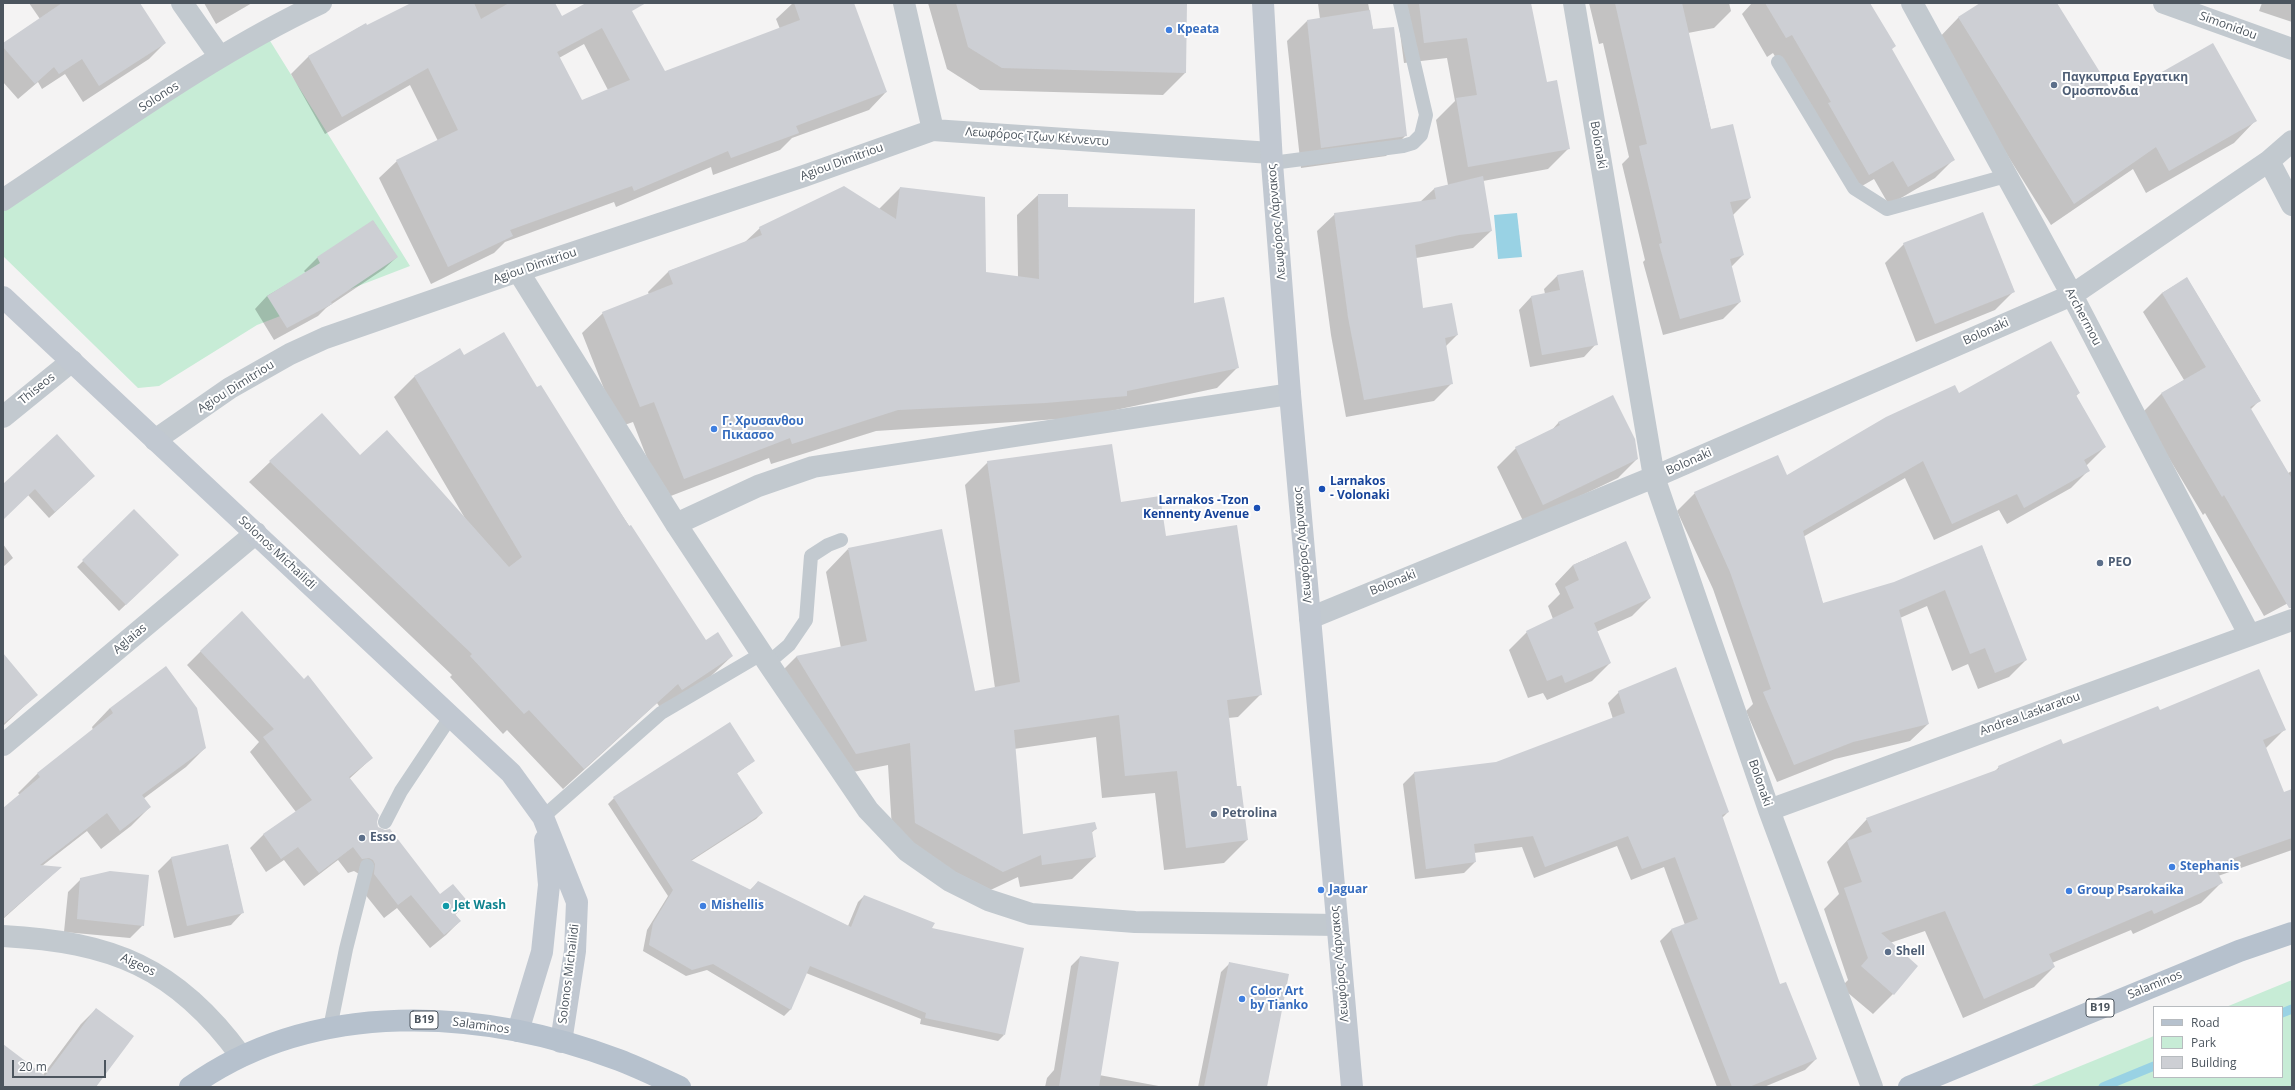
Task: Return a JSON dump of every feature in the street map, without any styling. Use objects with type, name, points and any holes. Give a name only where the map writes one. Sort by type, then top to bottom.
[{"type":"main road","name":"Λεωφόρος Λάρνακος","points":[[1263,3],[1271,158],[1290,394],[1352,1087]]},
{"type":"main road","name":"Solonos Michailidi","points":[[3,296],[511,773],[543,817],[577,902],[575,951],[561,1042]]},
{"type":"main road","points":[[518,1031],[542,952],[549,885],[543,817]]},
{"type":"main road","name":"Salaminos","points":[[1909,1087],[2240,951],[2292,933]]},
{"type":"main road","name":"Salaminos","points":[[190,1087],[206,1075],[241,1056],[268,1044],[330,1028],[395,1020],[447,1021],[518,1031],[561,1042],[618,1060],[680,1087]]},
{"type":"street","points":[[182,3],[220,57]]},
{"type":"street","name":"Solonos","points":[[3,200],[220,57],[284,20],[321,3]]},
{"type":"street","points":[[904,3],[932,130]]},
{"type":"street","name":"Bolonaki","points":[[1574,3],[1654,477],[1769,810],[1872,1087]]},
{"type":"street","name":"Archermou","points":[[1912,3],[2072,295],[2249,634]]},
{"type":"street","name":"Simonidou","points":[[2164,3],[2292,49]]},
{"type":"street","name":"Λεωφόρος Τζων Κέννεντυ","points":[[932,130],[1271,158]]},
{"type":"street","name":"Agiou Dimitriou","points":[[155,440],[230,388],[290,354],[326,338],[518,271],[804,176],[932,130]]},
{"type":"street","name":"Bolonaki","points":[[1310,618],[1654,477],[2072,295],[2268,161],[2292,141]]},
{"type":"street","points":[[2268,161],[2292,205]]},
{"type":"street","points":[[518,271],[676,524],[765,658],[868,810],[907,851],[950,881],[988,900],[1032,914],[1135,922],[1337,925]]},
{"type":"street","name":"Thiseos","points":[[3,417],[72,361]]},
{"type":"street","points":[[676,524],[758,486],[813,467],[1290,394]]},
{"type":"street","name":"Aglaias","points":[[3,745],[256,533]]},
{"type":"street","name":"Andrea Laskaratou","points":[[1769,810],[2249,634],[2292,620]]},
{"type":"street","name":"Aigeos","points":[[3,936],[81,946],[138,963],[160,975],[203,1010],[224,1032],[241,1056]]},
{"type":"lane","points":[[1271,158],[1403,146],[1413,143],[1421,135],[1426,115],[1400,3]]},
{"type":"lane","points":[[1778,62],[1854,188],[1888,209],[2006,176]]},
{"type":"lane","points":[[543,817],[661,713],[789,645],[806,620],[811,556],[828,545],[841,540]]},
{"type":"lane","points":[[385,822],[401,791],[451,716]]},
{"type":"lane","points":[[330,1028],[346,949],[367,866]]},
{"type":"green space","points":[[267,36],[410,266],[257,325],[159,386],[138,388],[3,256],[3,210]]},
{"type":"green space","points":[[2292,980],[2292,1087],[2029,1087],[2153,1036],[2153,1078],[2283,1078],[2283,1006],[2228,1006]]},
{"type":"water","points":[[1517,213],[1522,257],[1498,259],[1494,215]]},
{"type":"building","points":[[62,3],[140,3],[166,43],[99,86],[82,59],[59,74],[54,67],[35,84],[3,47],[3,43]]},
{"type":"building","points":[[411,3],[474,3],[481,19],[509,3],[555,3],[562,16],[586,3],[646,3],[632,11],[665,71],[800,20],[794,3],[854,3],[887,92],[796,126],[799,133],[731,158],[728,151],[634,191],[632,186],[510,230],[513,236],[448,267],[396,160],[458,130],[428,68],[342,117],[308,56],[366,23],[367,25]],"holes":[[[602,28],[630,80],[582,100],[557,52]]]},
{"type":"building","points":[[956,3],[1187,3],[1186,73],[1002,68],[968,47]]},
{"type":"building","points":[[1419,3],[1531,3],[1547,82],[1557,80],[1570,149],[1468,167],[1456,98],[1477,95],[1467,38],[1424,43]]},
{"type":"building","points":[[1615,3],[1682,3],[1711,129],[1733,124],[1751,198],[1730,202],[1744,255],[1730,259],[1741,302],[1680,319],[1659,244],[1662,243],[1639,146],[1647,144]]},
{"type":"building","points":[[1765,3],[1870,3],[1896,46],[1892,49],[1955,160],[1908,187],[1893,161],[1869,175],[1828,103],[1831,102],[1792,35],[1786,38]]},
{"type":"building","name":"Παγκυπρια Εργατικη Ομοσπονδια","points":[[1980,3],[2057,3],[2116,98],[2213,43],[2257,121],[2169,171],[2156,147],[2074,204],[1958,17]]},
{"type":"building","points":[[1370,10],[1373,29],[1394,27],[1407,136],[1321,148],[1307,20]]},
{"type":"building","points":[[1483,176],[1492,231],[1459,235],[1415,245],[1423,308],[1452,303],[1458,335],[1445,338],[1453,384],[1364,400],[1348,317],[1334,213],[1436,199],[1434,188]]},
{"type":"building","points":[[844,186],[896,219],[900,187],[985,197],[986,272],[1039,279],[1038,194],[1068,194],[1068,207],[1195,209],[1194,303],[1224,297],[1239,368],[1127,391],[1127,396],[1045,403],[898,410],[792,444],[790,438],[684,479],[654,402],[640,407],[602,312],[673,284],[668,271],[762,235],[759,227]]},
{"type":"building","points":[[1983,212],[2015,292],[1935,324],[1903,243]]},
{"type":"building","points":[[373,220],[398,257],[331,302],[332,304],[287,328],[267,296],[320,263],[317,257]]},
{"type":"building","points":[[1583,270],[1598,345],[1542,355],[1531,296],[1560,290],[1557,275]]},
{"type":"building","points":[[2187,277],[2261,401],[2250,407],[2292,479],[2292,608],[2289,608],[2224,495],[2222,497],[2161,393],[2206,367],[2162,293]]},
{"type":"building","points":[[504,332],[537,387],[541,385],[629,526],[631,525],[706,640],[718,632],[733,656],[682,690],[678,684],[584,769],[529,710],[524,714],[470,656],[472,654],[269,461],[322,413],[360,455],[387,430],[509,567],[522,557],[414,376],[460,348],[464,355]]},
{"type":"building","points":[[2051,341],[2080,393],[2076,395],[2106,447],[2084,460],[2090,471],[2024,508],[2017,494],[1952,524],[1923,461],[1803,531],[1823,603],[1894,582],[1982,545],[2027,660],[1995,673],[1985,648],[1970,654],[1945,590],[1899,610],[1929,724],[1853,742],[1794,765],[1763,692],[1771,689],[1730,572],[1694,492],[1778,455],[1787,475],[1886,417],[1955,385],[1959,393]]},
{"type":"building","points":[[1613,395],[1635,439],[1638,459],[1543,505],[1515,447],[1560,425],[1558,422]]},
{"type":"building","points":[[57,434],[95,476],[55,512],[35,489],[3,520],[3,484]]},
{"type":"building","points":[[1112,444],[1121,502],[1160,496],[1166,536],[1237,525],[1262,695],[1227,700],[1237,786],[1241,786],[1248,840],[1186,848],[1177,771],[1125,776],[1119,715],[1014,730],[1023,834],[1095,822],[1097,829],[1092,831],[1096,857],[1042,865],[1041,855],[1003,872],[915,823],[910,743],[856,754],[796,656],[867,641],[848,548],[942,529],[975,691],[1020,682],[987,461]]},
{"type":"building","points":[[134,509],[179,555],[126,605],[82,560]]},
{"type":"building","points":[[1626,541],[1651,598],[1594,623],[1611,663],[1565,683],[1562,675],[1547,681],[1526,631],[1574,608],[1565,587],[1579,580],[1573,565]]},
{"type":"building","points":[[242,611],[304,679],[308,675],[373,758],[349,777],[379,815],[377,822],[378,827],[385,830],[390,829],[440,894],[453,884],[469,903],[455,914],[461,921],[444,935],[411,895],[398,905],[374,874],[375,864],[373,860],[369,858],[362,859],[353,847],[319,873],[298,847],[281,859],[263,834],[312,800],[263,737],[274,729],[200,651]]},
{"type":"building","points":[[3,653],[38,695],[3,724]]},
{"type":"building","points":[[166,666],[197,708],[206,748],[142,795],[151,807],[120,831],[107,813],[40,865],[62,867],[3,918],[3,808],[40,777],[37,773],[113,713],[110,708]]},
{"type":"building","points":[[1676,667],[1729,812],[1722,815],[1780,984],[1786,982],[1817,1059],[1749,1087],[1732,1087],[1671,929],[1698,919],[1675,857],[1642,869],[1628,836],[1545,867],[1533,836],[1474,844],[1476,862],[1426,869],[1414,772],[1496,762],[1625,713],[1618,691]]},
{"type":"building","points":[[2259,669],[2286,730],[2263,740],[2284,792],[2292,789],[2292,838],[2214,865],[2223,883],[2154,914],[2152,910],[2049,954],[2055,967],[1984,999],[1945,911],[1881,933],[1918,966],[1894,995],[1861,966],[1868,958],[1844,888],[1862,882],[1847,841],[1872,832],[1866,818],[1999,769],[1998,766],[2061,739],[2063,744],[2158,706],[2160,710]]},
{"type":"building","points":[[730,722],[755,761],[737,773],[763,813],[691,860],[751,890],[758,881],[851,927],[864,895],[935,923],[932,928],[1024,948],[1005,1035],[925,1018],[926,1013],[810,966],[791,1010],[713,964],[692,970],[649,945],[653,923],[673,890],[613,797]]},
{"type":"building","points":[[228,844],[244,913],[187,926],[171,857]]},
{"type":"building","points":[[110,871],[149,875],[144,926],[77,919],[80,878]]},
{"type":"building","points":[[1080,956],[1119,962],[1099,1087],[1059,1087]]},
{"type":"building","points":[[1229,962],[1289,974],[1267,1087],[1204,1087]]},
{"type":"building","points":[[96,1008],[134,1036],[96,1087],[3,1087],[3,1044],[45,1076]]},
{"type":"waterway","points":[[2283,1013],[2292,1009]]},
{"type":"waterway","points":[[2103,1087],[2153,1066]]},
{"type":"place","name":"Kpeata","points":[[1169,30]]},
{"type":"place","name":"Παγκυπρια Εργατικη Ομοσπονδια","points":[[2054,85]]},
{"type":"place","name":"Γ. Χρυσανθου Πικασσο","points":[[714,429]]},
{"type":"place","name":"Larnakos - Volonaki","points":[[1322,489]]},
{"type":"place","name":"Larnakos -Tzon Kennenty Avenue","points":[[1257,508]]},
{"type":"place","name":"PEO","points":[[2100,563]]},
{"type":"place","name":"Petrolina","points":[[1214,814]]},
{"type":"place","name":"Esso","points":[[362,838]]},
{"type":"place","name":"Stephanis","points":[[2172,867]]},
{"type":"place","name":"Jaguar","points":[[1321,890]]},
{"type":"place","name":"Group Psarokaika","points":[[2069,891]]},
{"type":"place","name":"Jet Wash","points":[[446,906]]},
{"type":"place","name":"Mishellis","points":[[703,906]]},
{"type":"place","name":"Shell","points":[[1888,952]]},
{"type":"place","name":"Color Art by Tianko","points":[[1242,999]]}]
